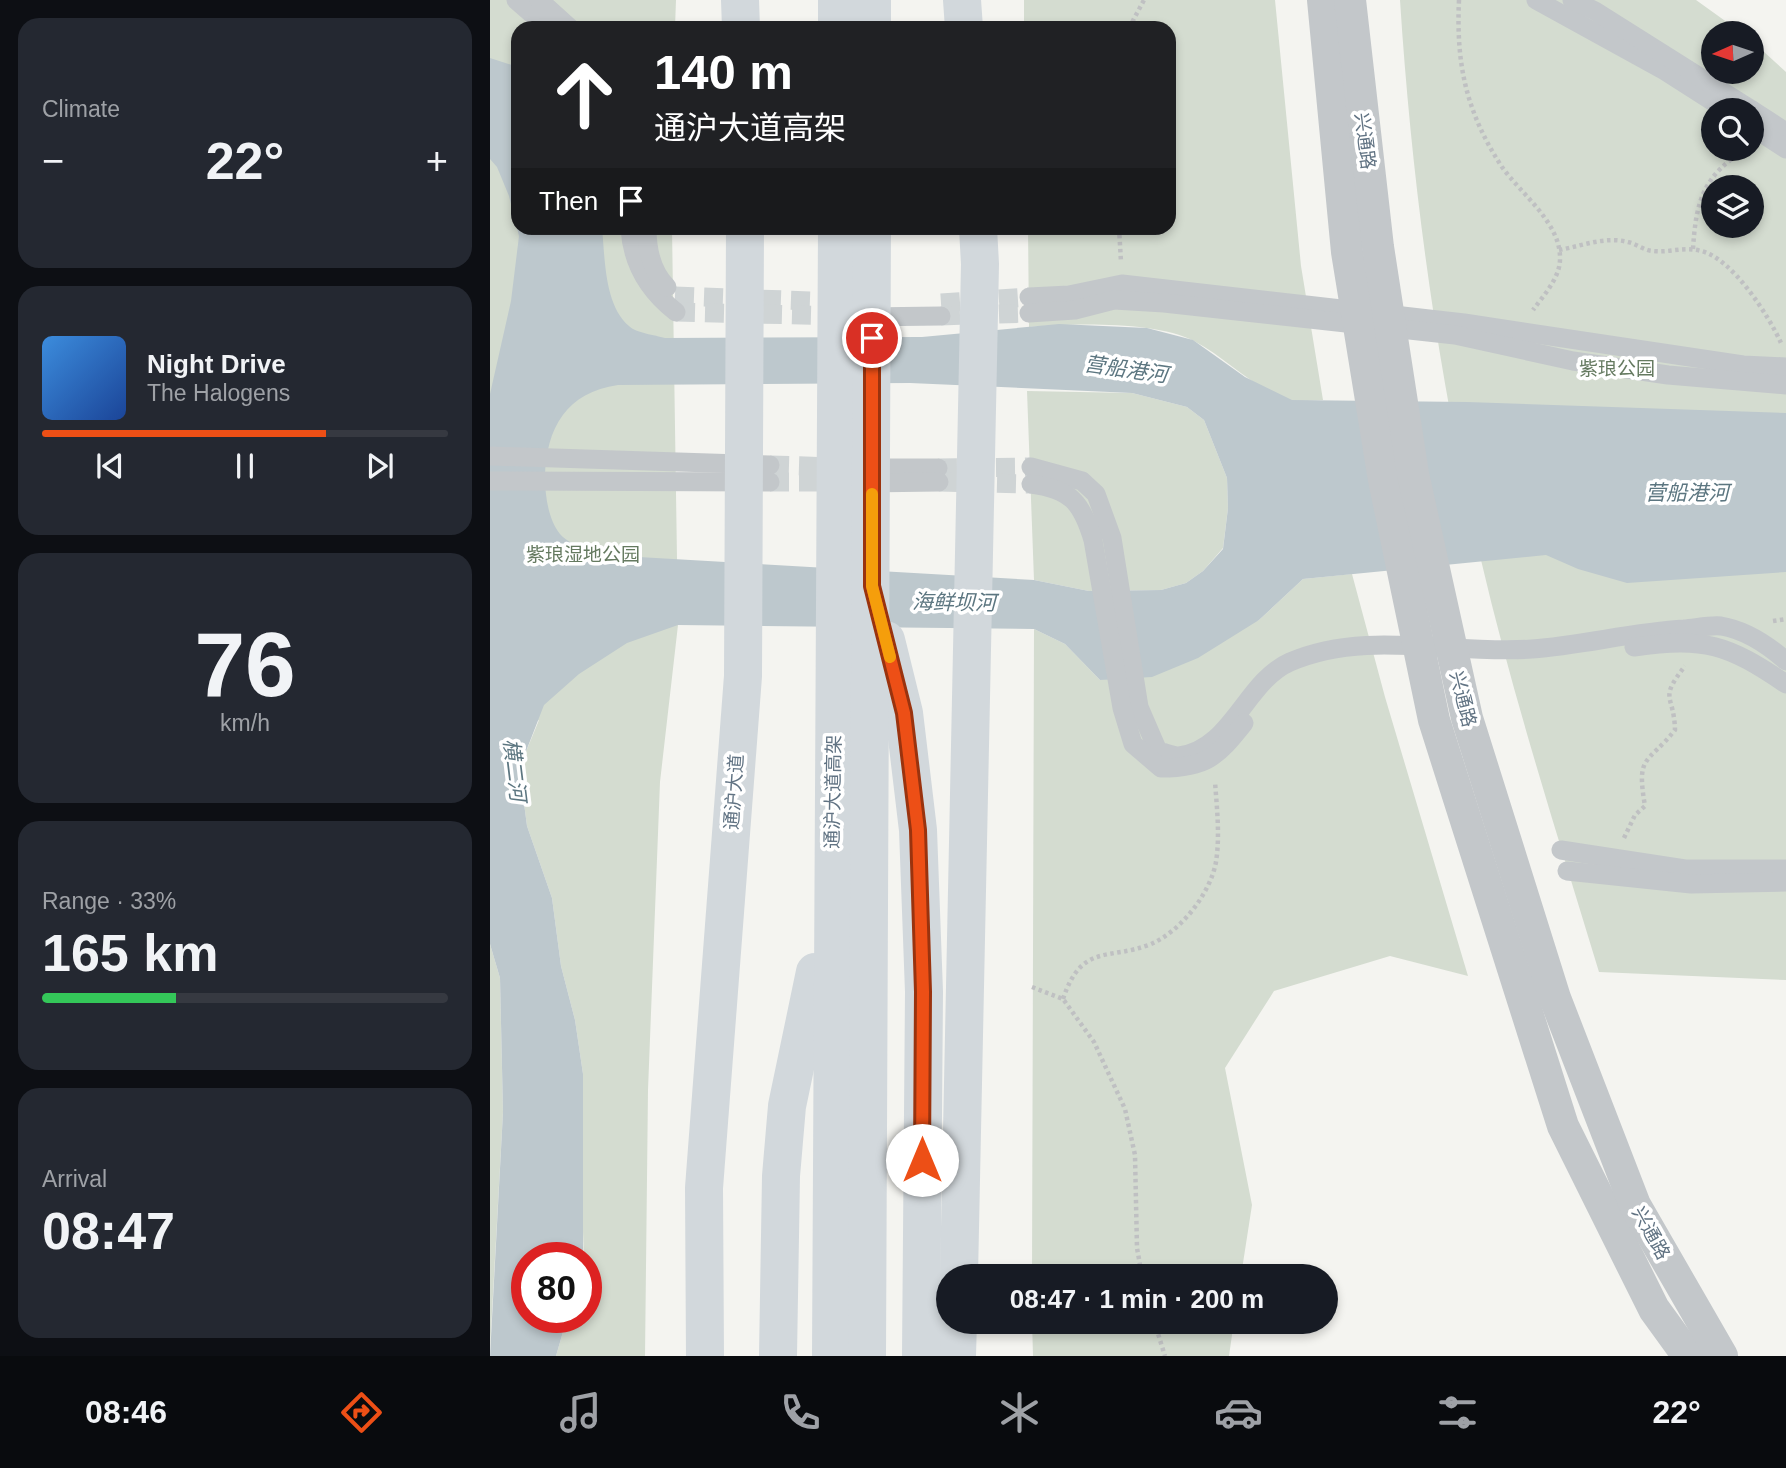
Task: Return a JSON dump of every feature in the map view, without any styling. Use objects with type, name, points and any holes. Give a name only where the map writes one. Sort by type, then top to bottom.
[{"type":"main road","points":[[740,0],[741,21]]},
{"type":"main road","points":[[837,0],[837,21]]},
{"type":"main road","points":[[872,0],[872,21]]},
{"type":"main road","points":[[962,0],[964,21]]},
{"type":"main road","name":"通沪大道高架","points":[[831,1356],[837,235]]},
{"type":"main road","name":"通沪大道高架","points":[[867,1356],[872,235]]},
{"type":"main road","name":"通沪大道","points":[[705,1356],[704,1188],[743,676],[745,246]]},
{"type":"main road","points":[[959,1264],[979,246]]},
{"type":"main road","points":[[872,586],[904,713],[918,830],[923,992],[921,1356]]},
{"type":"main road","points":[[778,1356],[781,1176],[787,1106],[832,895]]},
{"type":"main road","points":[[957,1356],[958,1334]]},
{"type":"street","points":[[516,0],[540,21]]},
{"type":"street","points":[[539,0],[562,21]]},
{"type":"street","name":"兴通路","points":[[1323,0],[1362,250],[1467,718],[1555,998],[1635,1205],[1722,1356]]},
{"type":"street","name":"兴通路","points":[[1350,0],[1362,250],[1384,480],[1434,720],[1563,1126],[1654,1309],[1688,1356]]},
{"type":"street","points":[[1536,0],[1665,71],[1707,98]]},
{"type":"street","points":[[1572,0],[1595,11],[1733,98]]},
{"type":"street","points":[[1764,118],[1786,132]]},
{"type":"street","points":[[1764,135],[1786,149]]},
{"type":"street","points":[[631,235],[638,267],[656,296],[675,304],[657,278],[647,235]]},
{"type":"street","points":[[1122,284],[1521,332],[1785,373],[1668,375],[1573,362],[1455,335],[1164,303],[1114,300],[1075,310],[1029,305],[1122,284]]},
{"type":"street","points":[[838,316],[941,309],[880,304]]},
{"type":"street","points":[[490,456],[552,457],[770,474],[552,482],[490,481]]},
{"type":"street","points":[[838,475],[939,475]]},
{"type":"street","points":[[1031,475],[1074,478],[1096,494],[1112,538],[1106,566],[1130,707],[1133,744],[1161,768],[1189,768],[1218,756],[1264,698],[1290,673],[1319,661],[1360,657],[1533,660],[1647,645],[1701,642],[1744,656],[1786,684]]},
{"type":"street","points":[[1130,707],[1158,751],[1178,756],[1205,745],[1228,725],[1252,693],[1285,664],[1313,652],[1353,645],[1530,649],[1663,630],[1721,626],[1767,644],[1786,661]]},
{"type":"street","points":[[1561,850],[1685,869],[1786,869]]},
{"type":"street","points":[[1567,871],[1691,884],[1786,883]]},
{"type":"path","points":[[1133,21],[1144,0]]},
{"type":"path","points":[[1459,0],[1458,39],[1463,84],[1480,125],[1502,166],[1558,237],[1557,274],[1521,332]]},
{"type":"path","points":[[1693,249],[1697,205],[1708,183],[1727,161]]},
{"type":"path","points":[[1559,250],[1607,240],[1628,242],[1652,252],[1682,247],[1705,251],[1739,278],[1770,320],[1783,348],[1785,373]]},
{"type":"path","points":[[1619,860],[1634,815],[1646,806],[1641,769],[1649,754],[1675,730],[1675,716],[1667,698],[1670,685],[1688,663]]},
{"type":"path","points":[[1063,999],[1069,982],[1090,958],[1151,944],[1180,925],[1202,897],[1216,865],[1218,832],[1212,758]]},
{"type":"path","points":[[1032,987],[1063,999],[1094,1042],[1125,1109],[1135,1156],[1137,1248],[1140,1264]]},
{"type":"path","points":[[1158,1334],[1165,1356]]},
{"type":"green space","name":"紫琅湿地公园","points":[[490,0],[676,0],[675,21],[511,21],[511,235],[672,235],[678,625],[660,782],[648,1090],[645,1356],[556,1356],[563,1333],[602,1333],[602,1242],[583,1242],[581,1174],[583,1074],[575,1020],[561,966],[552,898],[527,826],[522,788],[525,754],[539,720],[490,754]]},
{"type":"green space","points":[[1024,0],[1275,0],[1301,266],[1323,400],[1294,401],[1277,395],[1264,389],[1206,348],[1178,334],[1113,325],[1029,327],[1028,235],[1176,235],[1176,21],[1024,21]]},
{"type":"green space","name":"紫琅公园","points":[[1400,0],[1696,0],[1725,21],[1701,21],[1701,84],[1764,84],[1764,52],[1786,72],[1786,980],[1599,972],[1507,663],[1481,560],[1440,352],[1412,141]]},
{"type":"green space","points":[[1027,391],[1132,393],[1187,407],[1204,420],[1227,478],[1228,508],[1223,548],[1203,571],[1186,583],[1161,590],[1089,591],[1034,580]]},
{"type":"green space","points":[[1352,574],[1385,697],[1468,976],[1390,956],[1274,991],[1225,1068],[1252,1205],[1243,1264],[1032,1264],[1034,629],[1065,644],[1100,680],[1259,620],[1303,579]]},
{"type":"green space","points":[[490,944],[500,978],[503,1112],[490,1349]]},
{"type":"green space","points":[[1032,1334],[1232,1334],[1229,1356],[1033,1356]]},
{"type":"water","points":[[490,58],[511,65],[511,204],[497,167],[490,159]]},
{"type":"water","points":[[519,235],[603,235],[607,280],[621,317],[636,330],[665,338],[922,337],[1059,324],[1147,328],[1193,340],[1245,377],[1292,400],[1467,402],[1786,413],[1786,572],[1627,583],[1578,569],[1546,555],[1303,579],[1259,620],[1198,658],[1152,677],[1100,680],[1065,644],[1034,629],[678,625],[627,643],[579,674],[544,705],[525,754],[522,788],[527,826],[552,898],[561,966],[575,1020],[583,1074],[583,1242],[511,1242],[511,1333],[563,1333],[556,1356],[490,1356],[503,1112],[500,978],[490,944],[490,394],[511,301]],"holes":[[[910,383],[1132,393],[1187,407],[1204,420],[1227,478],[1228,508],[1223,549],[1203,571],[1186,583],[1161,590],[1089,591],[1034,580],[604,555],[580,547],[560,534],[548,507],[545,484],[550,443],[563,415],[585,395],[618,385]]]},
{"type":"tunnel","points":[[675,296],[841,302]]},
{"type":"tunnel","points":[[941,303],[1029,297]]},
{"type":"tunnel","points":[[676,312],[838,316]]},
{"type":"tunnel","points":[[941,316],[1029,313]]},
{"type":"tunnel","points":[[770,465],[838,467]]},
{"type":"tunnel","points":[[938,468],[1031,467]]},
{"type":"tunnel","points":[[770,482],[838,482]]},
{"type":"tunnel","points":[[939,482],[1031,484]]},
{"type":"slow traffic","points":[[872,494],[872,586],[890,657]]},
{"type":"route","points":[[872,338],[872,586],[904,713],[918,830],[923,992],[922,1160]]},
{"type":"water label","name":"营船港河","points":[[1126,369]]},
{"type":"water label","name":"营船港河","points":[[1687,492]]},
{"type":"water label","name":"海鲜坝河","points":[[954,602]]},
{"type":"water label","name":"横二河","points":[[515,770]]}]
